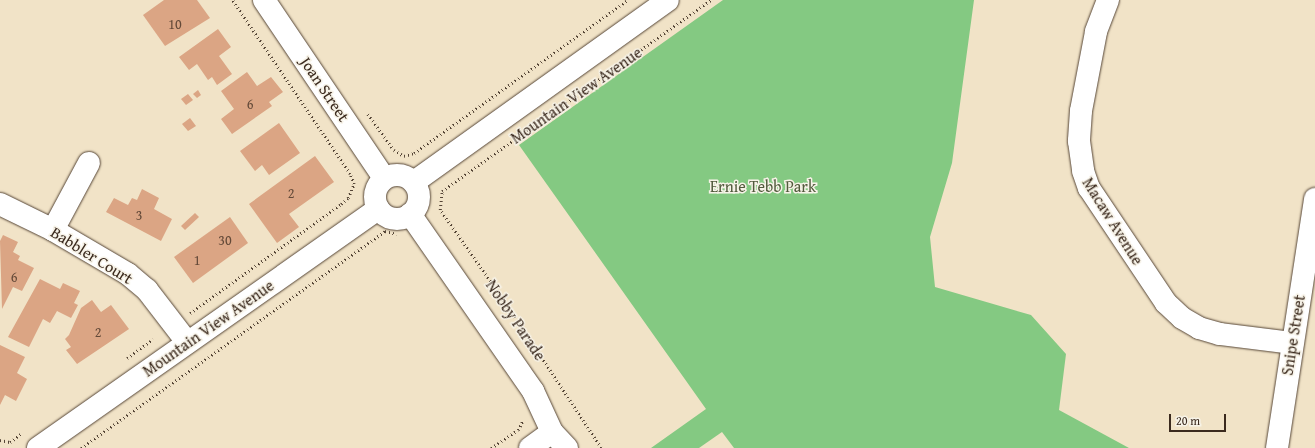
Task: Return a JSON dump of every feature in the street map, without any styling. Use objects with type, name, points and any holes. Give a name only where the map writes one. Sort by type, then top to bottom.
[{"type":"street","name":"Joan Street","points":[[264,0],[384,178]]},
{"type":"street","name":"Mountain View Avenue","points":[[414,182],[668,0]]},
{"type":"street","name":"Macaw Avenue","points":[[1108,0],[1096,32],[1081,111],[1079,141],[1083,171],[1089,188],[1166,303],[1182,318],[1199,328],[1220,334],[1292,343]]},
{"type":"street","points":[[53,230],[89,163]]},
{"type":"street","points":[[403,175],[414,182],[419,195],[418,202],[410,214],[398,219],[390,218],[378,209],[374,196],[376,189],[384,178],[403,175]]},
{"type":"street","name":"Snipe Street","points":[[1277,448],[1315,198]]},
{"type":"street","name":"Babbler Court","points":[[0,204],[53,230],[128,274],[147,290],[187,342]]},
{"type":"street","name":"Mountain View Avenue","points":[[38,448],[378,209]]},
{"type":"street","name":"Nobby Parade","points":[[410,214],[532,391],[552,432],[567,448]]},
{"type":"street","points":[[530,448],[552,432]]},
{"type":"path","points":[[174,324],[341,204],[348,198],[354,184],[350,174],[232,0]]},
{"type":"path","points":[[366,112],[394,150],[404,156],[414,153],[628,0]]},
{"type":"path","name":"Mountain View Avenue","points":[[442,191],[711,0]]},
{"type":"path","name":"Nobby Parade","points":[[442,191],[440,210],[504,301],[601,448]]},
{"type":"path","name":"Mountain View Avenue","points":[[80,448],[385,231],[393,231]]},
{"type":"path","points":[[491,448],[518,430],[523,422]]},
{"type":"green space","name":"Ernie Tebb Park","points":[[723,0],[974,0],[952,163],[930,237],[935,287],[1031,315],[1066,354],[1059,410],[1129,448],[734,448],[722,432],[699,448],[651,448],[706,409],[519,145]]},
{"type":"building","points":[[164,0],[197,0],[210,18],[165,46],[143,15]]},
{"type":"building","points":[[218,29],[231,47],[219,56],[232,74],[217,85],[212,77],[208,80],[197,64],[189,70],[179,57]]},
{"type":"building","points":[[247,72],[257,86],[271,77],[283,92],[269,102],[272,106],[232,134],[221,119],[234,109],[221,91]]},
{"type":"building","points":[[198,90],[201,95],[197,98],[193,94]]},
{"type":"building","points":[[188,94],[193,100],[186,105],[181,99]]},
{"type":"building","points":[[190,118],[196,126],[188,131],[182,124]]},
{"type":"building","points":[[279,123],[300,153],[269,175],[262,165],[255,171],[240,151]]},
{"type":"building","points":[[315,156],[334,182],[289,214],[299,227],[277,243],[249,204]]},
{"type":"building","points":[[142,189],[159,198],[154,209],[172,219],[161,241],[106,212],[114,198],[128,205],[132,198],[137,200]]},
{"type":"building","points":[[195,213],[199,217],[185,230],[181,226]]},
{"type":"building","points":[[230,217],[248,243],[193,283],[174,257]]},
{"type":"building","points":[[3,235],[18,242],[13,252],[20,256],[18,260],[34,268],[22,291],[13,287],[2,309],[0,241]]},
{"type":"building","points":[[40,279],[60,289],[63,283],[80,291],[74,303],[78,305],[71,318],[57,311],[50,323],[43,319],[29,347],[8,337]]},
{"type":"building","points":[[92,300],[101,312],[111,305],[129,329],[77,364],[66,350],[71,347],[65,339],[69,335],[81,308]]},
{"type":"building","points":[[0,345],[25,357],[17,373],[27,379],[16,401],[5,395],[0,405]]}]
